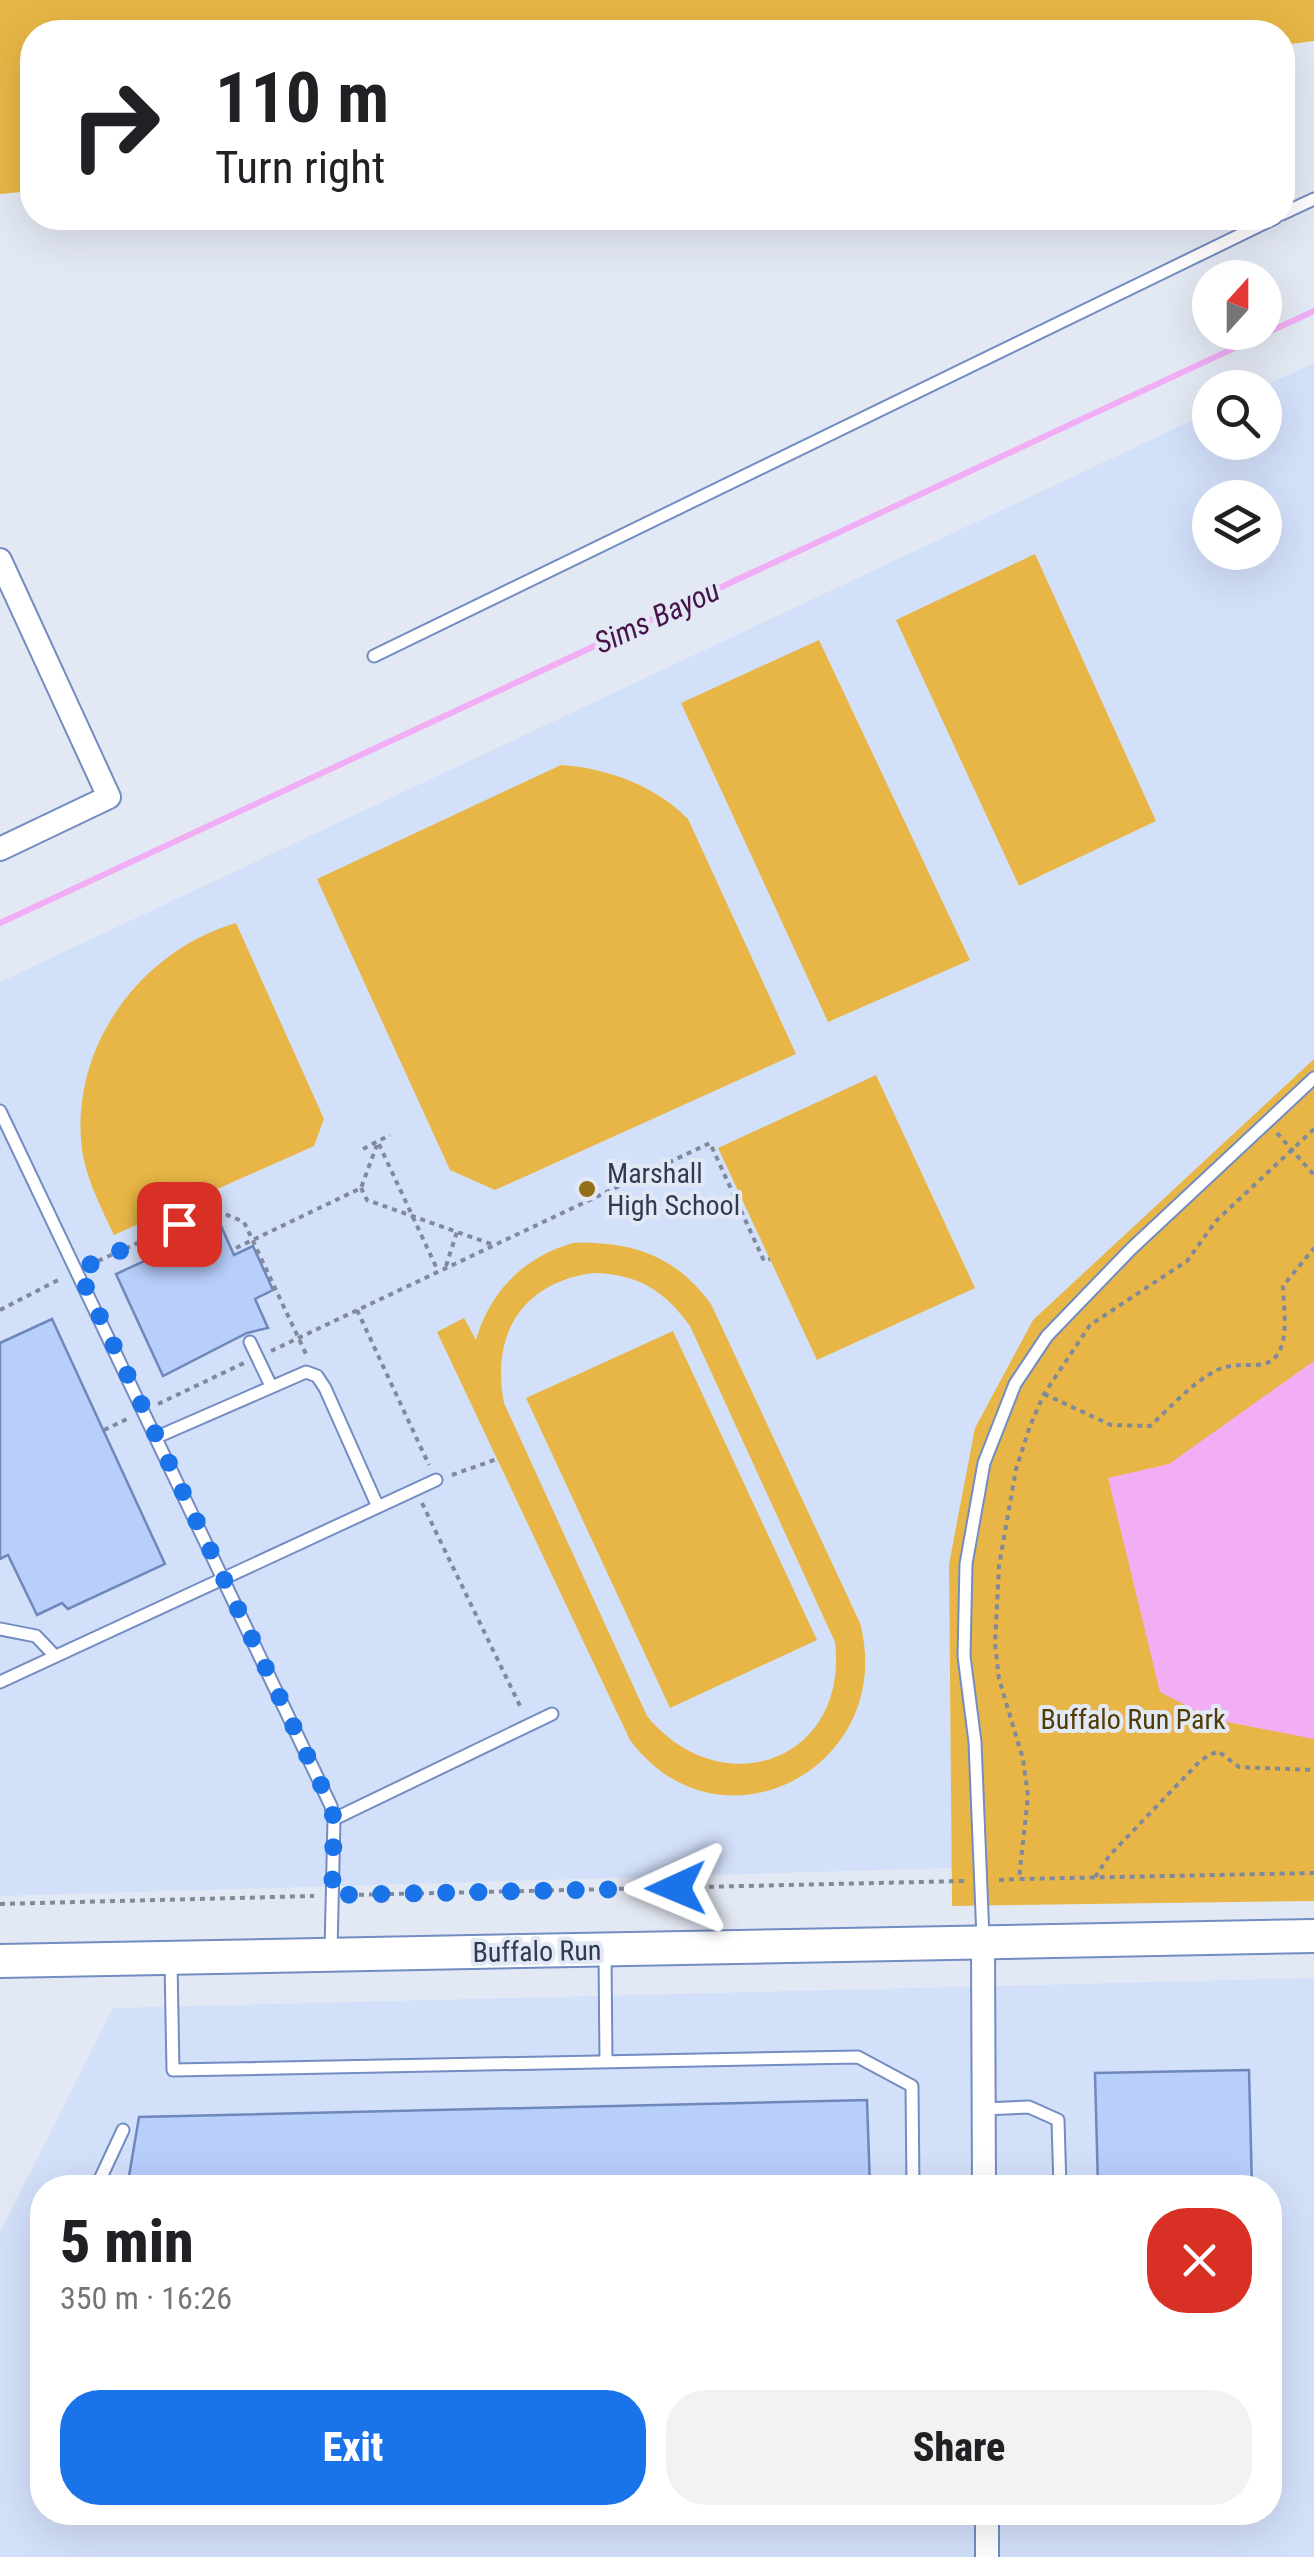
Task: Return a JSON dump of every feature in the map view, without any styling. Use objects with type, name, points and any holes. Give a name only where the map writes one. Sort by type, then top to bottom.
[{"type":"street","points":[[0,560],[109,797],[0,849]]},
{"type":"street","name":"Buffalo Run","points":[[0,1961],[1314,1936]]},
{"type":"street","points":[[983,1942],[984,2175]]},
{"type":"street","points":[[986,2525],[987,2557]]},
{"type":"lane","points":[[374,656],[1249,230]]},
{"type":"lane","points":[[983,1942],[975,1742],[964,1656],[966,1564],[984,1463],[1015,1384],[1047,1336],[1130,1248],[1314,1078]]},
{"type":"lane","points":[[0,1110],[334,1820],[330,1955]]},
{"type":"lane","points":[[250,1342],[272,1386]]},
{"type":"lane","points":[[156,1437],[306,1372],[317,1376],[325,1388],[378,1506]]},
{"type":"lane","points":[[0,1682],[436,1480]]},
{"type":"lane","points":[[0,1629],[36,1636],[55,1656]]},
{"type":"lane","points":[[334,1820],[552,1714]]},
{"type":"lane","points":[[604,1950],[606,2062]]},
{"type":"lane","points":[[170,1958],[174,2070],[858,2058],[912,2086],[913,2175]]},
{"type":"lane","points":[[984,2109],[1029,2108],[1058,2120],[1060,2175]]},
{"type":"lane","points":[[102,2175],[122,2130]]},
{"type":"path","points":[[1267,1122],[1314,1175]]},
{"type":"path","points":[[1019,1880],[1028,1796],[1023,1759],[999,1678],[999,1566],[1016,1469],[1044,1394],[1090,1325],[1187,1261],[1216,1222],[1314,1129]]},
{"type":"path","points":[[363,1149],[390,1136]]},
{"type":"path","points":[[378,1142],[361,1188],[366,1200],[494,1246]]},
{"type":"path","points":[[378,1142],[442,1270]]},
{"type":"path","points":[[104,1430],[710,1143],[764,1261],[770,1259]]},
{"type":"path","points":[[236,1248],[361,1188]]},
{"type":"path","points":[[0,1310],[213,1209],[244,1222],[299,1338],[308,1361],[306,1372]]},
{"type":"path","points":[[442,1270],[457,1232]]},
{"type":"path","points":[[1044,1394],[1111,1425],[1150,1426],[1208,1374],[1227,1366],[1260,1366],[1274,1355],[1284,1342],[1286,1327],[1282,1286],[1314,1248]]},
{"type":"path","points":[[357,1310],[436,1480],[496,1459]]},
{"type":"path","points":[[415,1490],[529,1725]]},
{"type":"path","points":[[1094,1878],[1109,1856],[1201,1760],[1218,1750],[1239,1767],[1314,1770]]},
{"type":"path","points":[[0,1904],[1314,1873]]},
{"type":"shaded area","name":"Marshall High School","points":[[1314,363],[1314,1059],[1033,1320],[949,1564],[952,1868],[0,1896],[0,982],[1192,420],[1192,460],[1282,460],[1282,378]]},
{"type":"shaded area","points":[[1314,1361],[1314,1739],[1212,1719],[1160,1692],[1108,1478],[1169,1464]]},
{"type":"shaded area","points":[[1314,1978],[1314,2557],[0,2557],[0,2233],[113,2008]]},
{"type":"green space","points":[[0,0],[1314,0],[1314,41],[1295,43],[1295,20],[20,20],[20,192],[0,194]]},
{"type":"green space","points":[[1035,554],[1156,821],[1019,886],[896,620]]},
{"type":"green space","points":[[819,640],[970,960],[828,1022],[681,703]]},
{"type":"green space","points":[[561,765],[596,770],[630,781],[661,797],[688,819],[796,1054],[495,1190],[450,1170],[317,879]]},
{"type":"green space","points":[[236,923],[324,1119],[314,1146],[114,1235],[93,1189],[82,1152],[82,1103],[89,1068],[121,1004],[145,977],[172,954]]},
{"type":"green space","name":"Buffalo Run Park","points":[[1314,1059],[1314,1901],[952,1906],[949,1564],[975,1428],[1033,1320]]},
{"type":"green space","points":[[876,1075],[975,1288],[817,1360],[718,1148]]},
{"type":"green space","points":[[573,1243],[594,1243],[651,1255],[683,1274],[711,1304],[860,1623],[865,1674],[853,1719],[828,1755],[793,1781],[752,1794],[709,1793],[667,1776],[630,1740],[437,1332],[464,1318],[476,1340],[490,1306],[511,1278],[555,1249]],"holes":[[[593,1273],[649,1286],[690,1326],[835,1642],[834,1683],[822,1717],[801,1742],[774,1758],[743,1764],[710,1759],[677,1744],[647,1716],[504,1403],[502,1355],[517,1316],[547,1288]]]},
{"type":"green space","points":[[673,1331],[817,1640],[670,1708],[526,1398]]},
{"type":"building","points":[[221,1226],[234,1255],[253,1246],[273,1290],[255,1299],[268,1328],[247,1333],[163,1376],[116,1274]]},
{"type":"building","points":[[52,1319],[165,1564],[68,1609],[62,1603],[37,1615],[8,1555],[0,1559],[0,1343]]},
{"type":"building","points":[[1249,2070],[1252,2175],[1098,2175],[1095,2073]]},
{"type":"building","points":[[867,2100],[870,2175],[129,2175],[139,2117]]},
{"type":"waterway","name":"Sims Bayou","points":[[0,923],[1314,311]]},
{"type":"place","name":"Marshall High School","points":[[587,1189]]},
{"type":"route","points":[[179,1224],[78,1270],[331,1806],[332,1895],[676,1888]]}]
